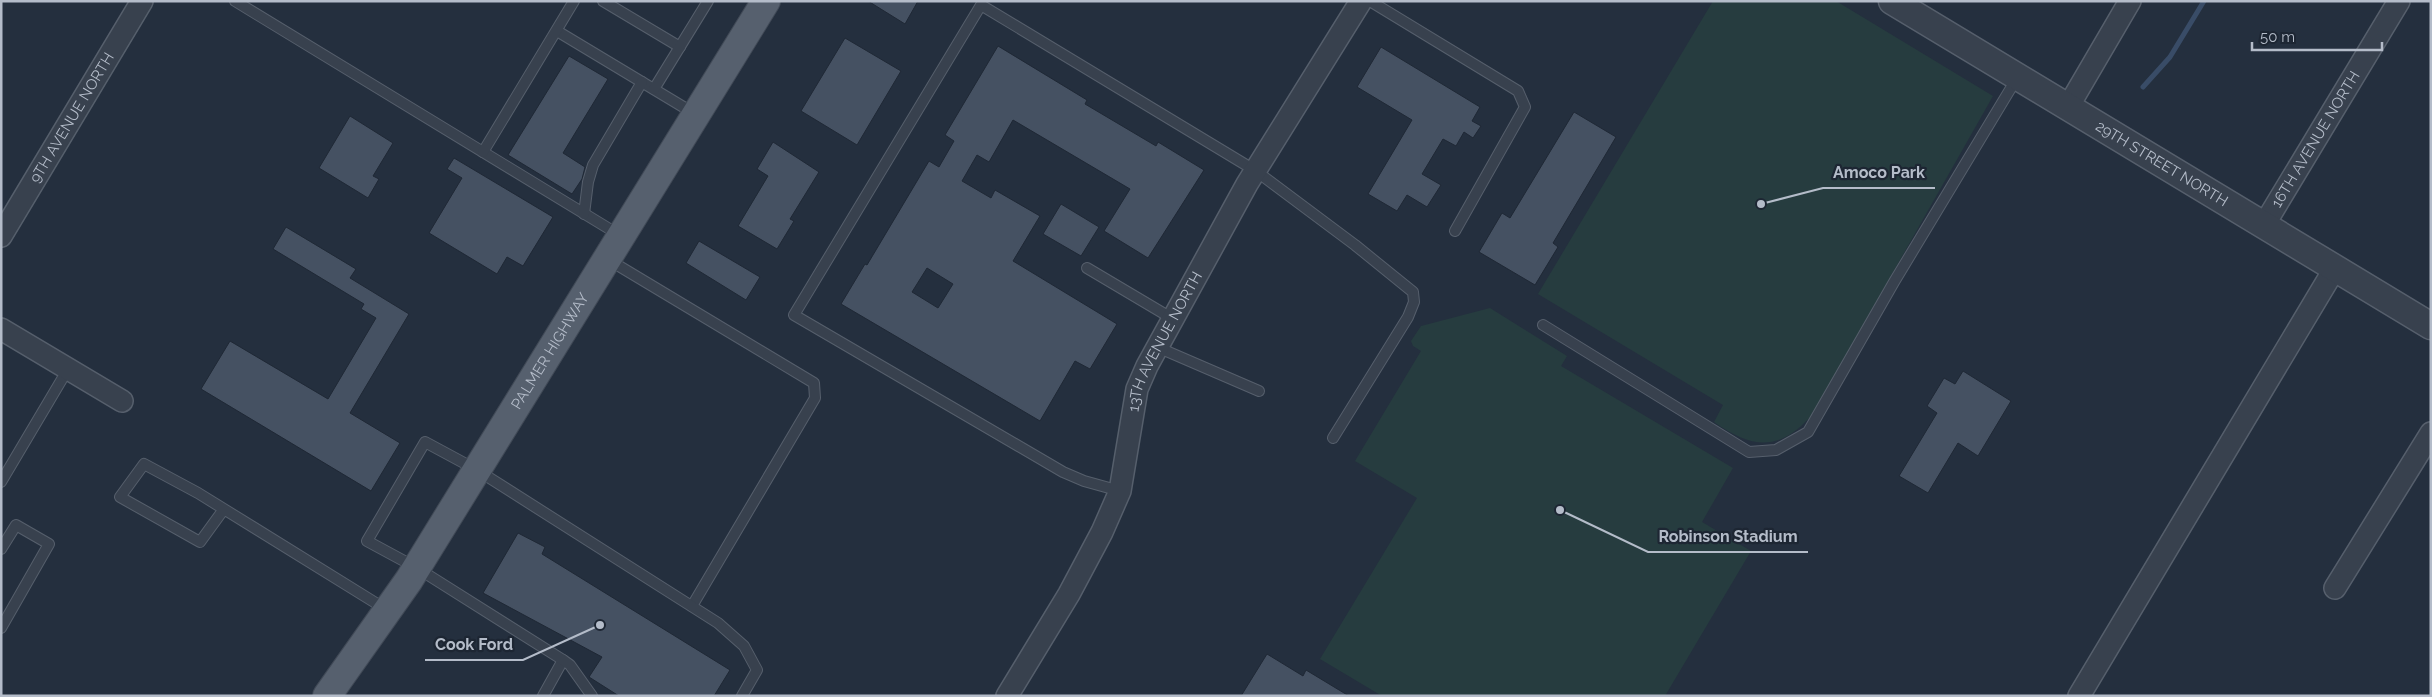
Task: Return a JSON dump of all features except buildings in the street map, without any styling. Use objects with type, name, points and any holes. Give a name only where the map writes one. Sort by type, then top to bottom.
[{"type":"main road","name":"PALMER HIGHWAY","points":[[335,694],[417,568],[766,1]]},
{"type":"street","name":"9TH AVENUE NORTH","points":[[1,236],[142,1]]},
{"type":"street","name":"13TH AVENUE NORTH","points":[[1007,696],[1069,594],[1102,532],[1120,491],[1137,389],[1157,347],[1256,171],[1361,1]]},
{"type":"street","name":"29TH STREET NORTH","points":[[1892,1],[2431,326]]},
{"type":"street","points":[[2068,107],[2130,1]]},
{"type":"street","name":"16TH AVENUE NORTH","points":[[2264,225],[2399,1]]},
{"type":"street","points":[[2079,696],[2335,268]]},
{"type":"street","points":[[1,329],[122,401]]},
{"type":"street","points":[[2335,588],[2431,433]]},
{"type":"lane","points":[[235,1],[621,236]]},
{"type":"lane","points":[[483,152],[574,1]]},
{"type":"lane","points":[[603,1],[680,47]]},
{"type":"lane","points":[[654,89],[708,1]]},
{"type":"lane","points":[[1370,1],[1518,91],[1523,98],[1525,107],[1455,231]]},
{"type":"lane","points":[[1120,491],[1084,481],[1064,472],[794,314],[981,6],[1256,171],[1355,245],[1413,292],[1414,302],[1408,317],[1333,438]]},
{"type":"lane","points":[[556,30],[696,114]]},
{"type":"lane","points":[[1543,325],[1749,452],[1776,450],[1808,432],[1894,282],[2017,77]]},
{"type":"lane","points":[[584,214],[588,182],[593,165],[642,82]]},
{"type":"lane","points":[[607,259],[814,383],[815,398],[692,606]]},
{"type":"lane","points":[[1087,268],[1172,319]]},
{"type":"lane","points":[[1157,347],[1259,391]]},
{"type":"lane","points":[[1,482],[68,369]]},
{"type":"lane","points":[[592,696],[570,665],[564,660],[417,568],[367,541],[425,442],[477,470],[718,623],[744,646],[757,670],[742,696]]},
{"type":"lane","points":[[224,509],[200,542],[120,497],[144,464],[224,509],[388,611]]},
{"type":"lane","points":[[1,549],[16,525],[50,544],[1,628]]},
{"type":"lane","points":[[543,696],[564,660]]},
{"type":"green space","points":[[1713,1],[1836,1],[1993,96],[1812,415],[1788,436],[1777,441],[1753,441],[1741,438],[1728,431],[1714,422],[1723,405],[1538,294]]},
{"type":"green space","points":[[1490,308],[1567,356],[1561,366],[1733,468],[1702,522],[1751,551],[1665,696],[1382,696],[1320,659],[1417,498],[1355,461],[1421,351],[1413,346],[1411,341],[1421,326]]},
{"type":"waterway","points":[[2143,87],[2170,57],[2204,1]]},
{"type":"place","name":"Amoco Park","points":[[1761,204]]},
{"type":"place","name":"Robinson Stadium","points":[[1560,510]]},
{"type":"place","name":"Cook Ford","points":[[600,625]]}]
